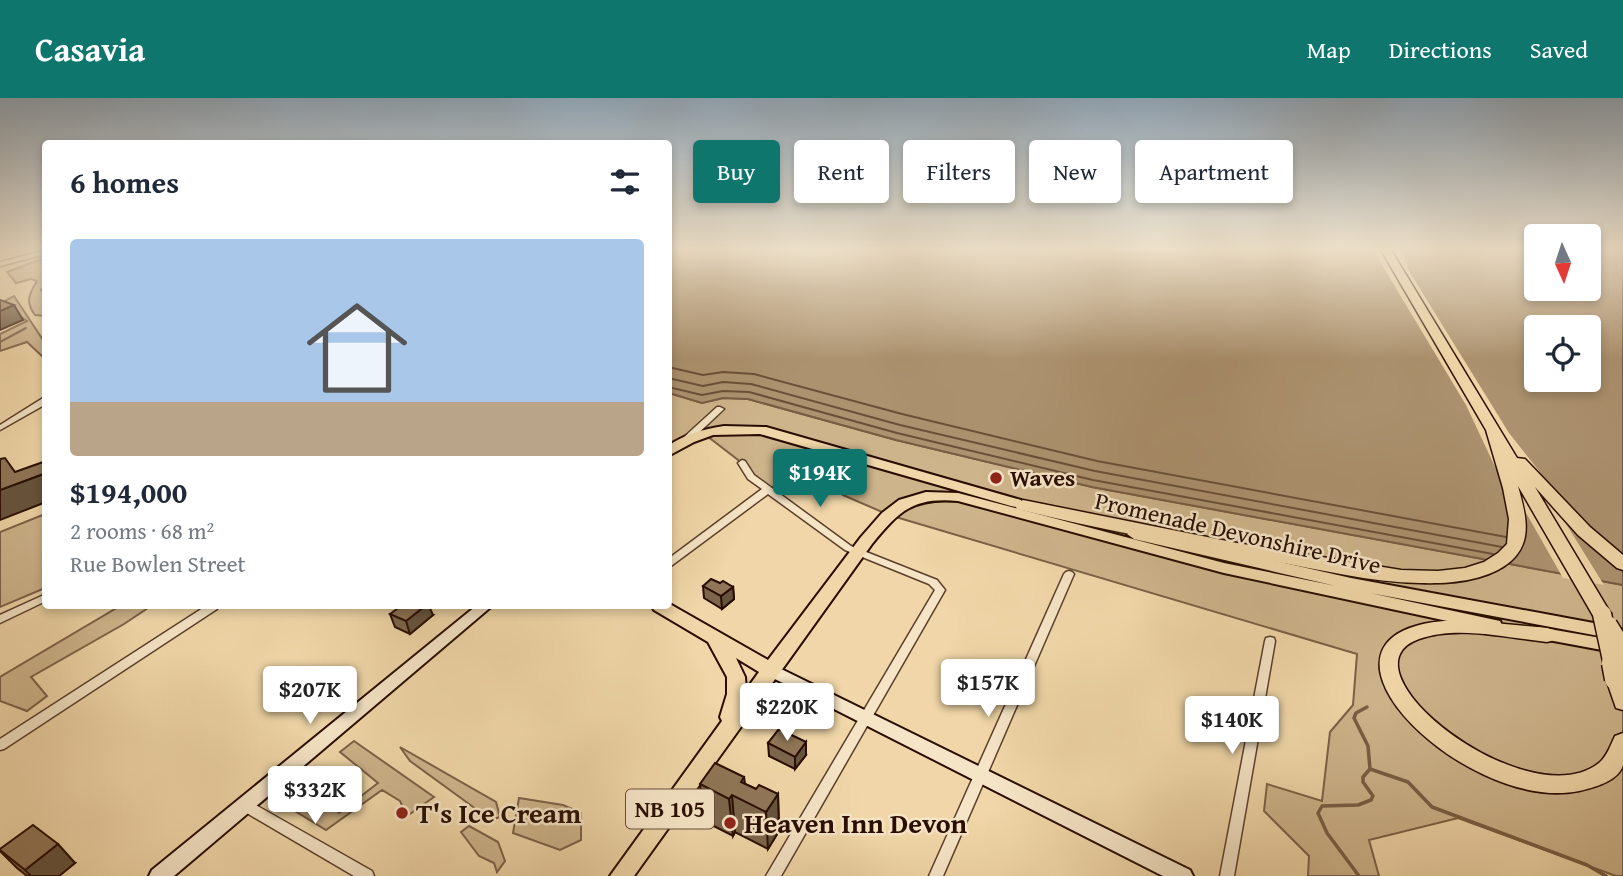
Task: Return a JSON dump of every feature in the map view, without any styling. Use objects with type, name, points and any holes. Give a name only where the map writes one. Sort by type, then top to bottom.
[{"type":"highway","points":[[1409,286],[1492,431],[1623,648]]},
{"type":"highway","points":[[1492,431],[1569,516],[1623,564]]},
{"type":"highway","points":[[1023,505],[1283,557],[1392,574],[1455,575],[1481,570],[1501,560],[1514,546],[1518,535],[1515,505],[1492,431]]},
{"type":"highway","points":[[1602,614],[1623,635]]},
{"type":"highway","points":[[1602,614],[1623,702]]},
{"type":"highway","points":[[1547,635],[1461,628],[1436,628],[1416,632],[1401,640],[1393,650],[1388,663],[1391,679],[1399,697],[1434,734],[1491,769],[1526,779],[1564,783],[1589,780],[1614,765],[1623,742]]},
{"type":"main road","name":"Promenade Devonshire Drive","points":[[672,449],[685,441],[721,429],[761,430],[1023,505],[1338,581],[1623,635]]},
{"type":"main road","name":"Promenade Devonshire Drive","points":[[771,670],[889,514],[899,506],[923,496],[958,497],[1237,571],[1365,600],[1623,648]]},
{"type":"main road","points":[[159,876],[481,609]]},
{"type":"main road","points":[[665,609],[771,670],[1183,876]]},
{"type":"main road","points":[[715,639],[738,677],[735,703],[718,740]]},
{"type":"main road","name":"NB 105","points":[[621,876],[771,670]]},
{"type":"street","points":[[0,428],[42,402]]},
{"type":"street","points":[[685,441],[720,409]]},
{"type":"street","points":[[743,463],[751,477],[767,490],[848,548],[933,582],[939,587],[939,594],[773,876]]},
{"type":"street","points":[[672,561],[767,490]]},
{"type":"street","points":[[936,876],[1069,574]]},
{"type":"street","points":[[0,619],[42,599]]},
{"type":"street","points":[[0,745],[208,609]]},
{"type":"street","points":[[1227,876],[1270,642]]},
{"type":"street","points":[[245,804],[368,876]]},
{"type":"shaded area","points":[[34,286],[42,286],[42,316],[35,315],[30,306],[30,294]]},
{"type":"shaded area","points":[[14,296],[42,338],[42,356],[27,342],[0,351],[0,334],[27,321],[1,303]]},
{"type":"shaded area","points":[[672,394],[702,403],[723,398],[748,399],[896,440],[1092,487],[1623,585],[1623,876],[1616,876],[1458,818],[1369,840],[1379,876],[1308,876],[1309,856],[1264,811],[1267,784],[1322,801],[1330,732],[1353,705],[1357,654],[889,515],[843,495],[805,468],[767,490],[742,463],[703,433],[672,450]]},
{"type":"shaded area","points":[[42,515],[42,589],[0,607],[0,532]]},
{"type":"shaded area","points":[[115,609],[146,609],[31,677],[47,696],[27,711],[0,701],[0,677]]},
{"type":"shaded area","points":[[354,741],[434,797],[407,816],[400,801],[382,790],[326,830],[295,811],[289,800],[325,797],[339,813],[378,783],[340,752]]},
{"type":"shaded area","points":[[400,747],[496,802],[500,817],[491,820],[410,761]]},
{"type":"shaded area","points":[[519,798],[563,805],[581,813],[581,840],[560,850],[513,833]]},
{"type":"shaded area","points":[[469,826],[498,842],[505,861],[497,872],[494,863],[479,856],[461,832]]},
{"type":"water","points":[[672,286],[1524,286],[1524,301],[1601,301],[1601,286],[1623,286],[1623,585],[1092,487],[896,440],[748,399],[723,398],[702,403],[672,394]]},
{"type":"pier","points":[[1395,286],[1418,286],[1509,433],[1558,495],[1560,514],[1604,585],[1563,578],[1525,511],[1525,535],[1514,558],[1487,561],[1505,547],[1511,531],[1504,486],[1466,405]]},
{"type":"building","points":[[0,300],[14,305],[0,311]]},
{"type":"building","points":[[5,458],[15,472],[42,462],[42,474],[0,490],[0,459]]},
{"type":"building","points":[[711,579],[720,583],[723,581],[733,587],[721,596],[703,586]]},
{"type":"building","points":[[397,609],[421,609],[406,621],[390,614]]},
{"type":"building","points":[[779,729],[806,742],[795,757],[768,743]]},
{"type":"building","points":[[715,763],[744,777],[741,782],[756,789],[759,785],[778,794],[766,812],[732,795],[729,799],[700,784]]},
{"type":"building","points":[[33,825],[58,844],[25,870],[0,849]]},
{"type":"waterway","points":[[0,342],[26,328]]},
{"type":"waterway","points":[[1367,707],[1356,713],[1354,718],[1368,746],[1370,769]]},
{"type":"waterway","points":[[1359,876],[1327,833],[1318,813],[1322,806],[1358,805],[1371,800],[1373,796],[1363,782],[1363,777],[1370,769]]},
{"type":"waterway","points":[[1370,769],[1408,782],[1432,807],[1587,865],[1606,876]]},
{"type":"place","name":"Waves","points":[[996,478]]},
{"type":"place","name":"T's Ice Cream","points":[[402,813]]},
{"type":"place","name":"Heaven Inn Devon","points":[[730,823]]}]
